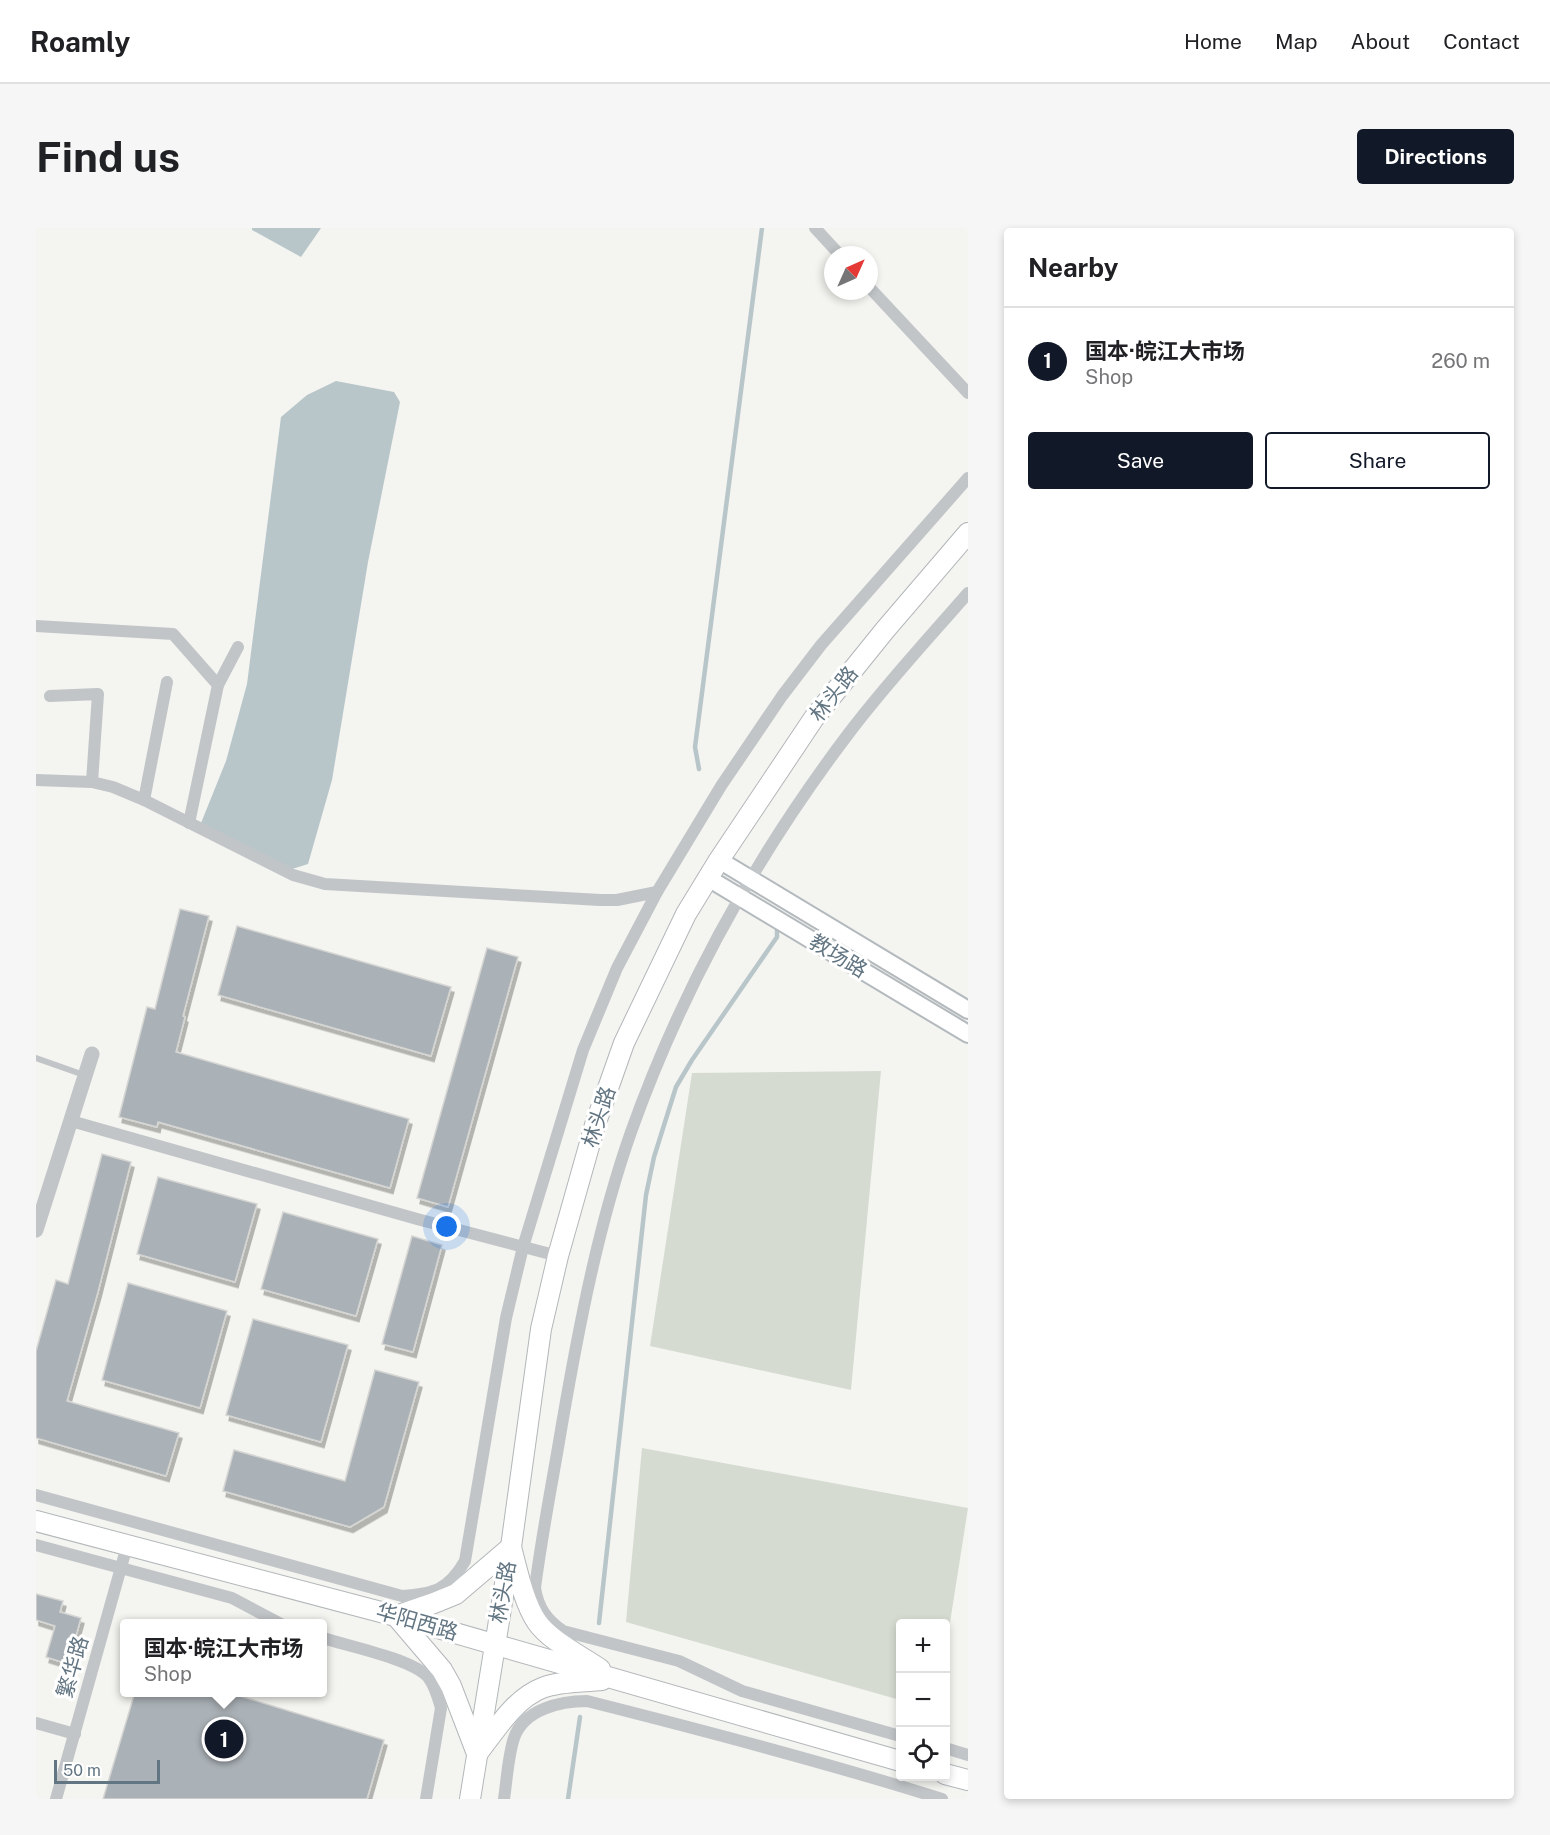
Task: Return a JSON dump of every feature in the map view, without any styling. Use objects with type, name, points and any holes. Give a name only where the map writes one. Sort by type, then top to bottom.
[{"type":"main road","name":"林头路","points":[[470,1799],[510,1547],[541,1329],[558,1256],[595,1125],[624,1043],[686,914],[718,861],[814,718],[968,533]]},
{"type":"main road","name":"教场路","points":[[718,861],[968,1010]]},
{"type":"main road","name":"教场路","points":[[708,878],[968,1034]]},
{"type":"main road","name":"华阳西路","points":[[36,1521],[396,1616],[896,1760]]},
{"type":"main road","points":[[510,1547],[536,1621],[545,1632],[615,1679],[564,1683],[542,1689],[526,1698],[512,1711],[477,1754],[451,1686],[442,1670],[396,1616],[434,1604],[456,1594],[510,1547]]},
{"type":"main road","points":[[950,1775],[968,1780]]},
{"type":"street","points":[[815,228],[832,246]]},
{"type":"street","points":[[878,297],[968,393]]},
{"type":"street","points":[[36,1495],[402,1596],[422,1595],[448,1585],[465,1561],[506,1318],[523,1246],[583,1050],[617,968],[657,892],[721,786],[782,696],[821,645],[968,478]]},
{"type":"street","points":[[896,1735],[742,1691],[679,1661],[563,1631],[550,1622],[537,1602],[535,1588],[577,1338],[590,1279],[616,1179],[651,1078],[721,931],[798,805],[851,730],[968,593]]},
{"type":"street","points":[[36,626],[172,634],[218,685]]},
{"type":"street","points":[[189,824],[218,685],[238,647]]},
{"type":"street","points":[[144,800],[167,681]]},
{"type":"street","points":[[50,696],[98,694],[92,782]]},
{"type":"street","points":[[36,780],[92,782],[113,787],[144,800],[293,875],[325,884],[600,900],[617,900],[657,892]]},
{"type":"street","points":[[36,1230],[92,1054]]},
{"type":"street","points":[[71,1121],[417,1219],[558,1256]]},
{"type":"street","points":[[36,1545],[232,1598],[273,1619]]},
{"type":"street","name":"繁华路","points":[[57,1799],[127,1546]]},
{"type":"street","points":[[327,1639],[418,1668],[429,1678],[437,1693],[441,1708],[426,1799]]},
{"type":"street","points":[[504,1799],[514,1736],[533,1714],[548,1707],[573,1701],[587,1701],[731,1738],[942,1799]]},
{"type":"street","points":[[36,1723],[75,1734]]},
{"type":"street","points":[[950,1750],[968,1755]]},
{"type":"lane","points":[[36,1058],[85,1076]]},
{"type":"shaded area","points":[[252,228],[321,228],[301,257]]},
{"type":"shaded area","points":[[336,381],[394,392],[400,402],[368,562],[332,780],[308,864],[289,870],[201,823],[226,761],[247,684],[281,417],[307,395]]},
{"type":"shaded area","points":[[881,1071],[851,1390],[650,1346],[692,1073]]},
{"type":"shaded area","points":[[642,1448],[968,1508],[950,1623],[950,1619],[896,1619],[896,1699],[626,1622]]},
{"type":"building","points":[[180,909],[209,916],[176,1052],[409,1119],[390,1188],[158,1122],[157,1127],[119,1117],[147,1007],[155,1009]]},
{"type":"building","points":[[237,926],[451,987],[431,1056],[218,995]]},
{"type":"building","points":[[487,948],[518,957],[448,1207],[417,1198]]},
{"type":"building","points":[[102,1154],[131,1162],[67,1401],[179,1433],[166,1476],[36,1438],[36,1351],[56,1280],[68,1284]]},
{"type":"building","points":[[158,1177],[257,1204],[235,1282],[137,1254]]},
{"type":"building","points":[[283,1212],[378,1239],[356,1316],[261,1289]]},
{"type":"building","points":[[412,1236],[442,1245],[413,1352],[382,1344]]},
{"type":"building","points":[[128,1283],[227,1311],[200,1408],[102,1380]]},
{"type":"building","points":[[253,1319],[348,1345],[321,1442],[226,1415]]},
{"type":"building","points":[[375,1370],[419,1382],[384,1507],[350,1527],[223,1491],[234,1450],[345,1481]]},
{"type":"building","points":[[36,1594],[63,1601],[60,1612],[81,1618],[68,1664],[46,1657],[55,1626],[36,1620]]},
{"type":"building","points":[[134,1697],[243,1697],[384,1740],[367,1799],[103,1799]]},
{"type":"waterway","points":[[699,769],[695,747],[762,228]]},
{"type":"waterway","points":[[599,1623],[646,1195],[654,1157],[676,1087],[692,1060],[777,937],[777,929]]},
{"type":"waterway","points":[[568,1799],[580,1717]]},
{"type":"place","name":"国本·皖江大市场","points":[[224,1739]]}]
